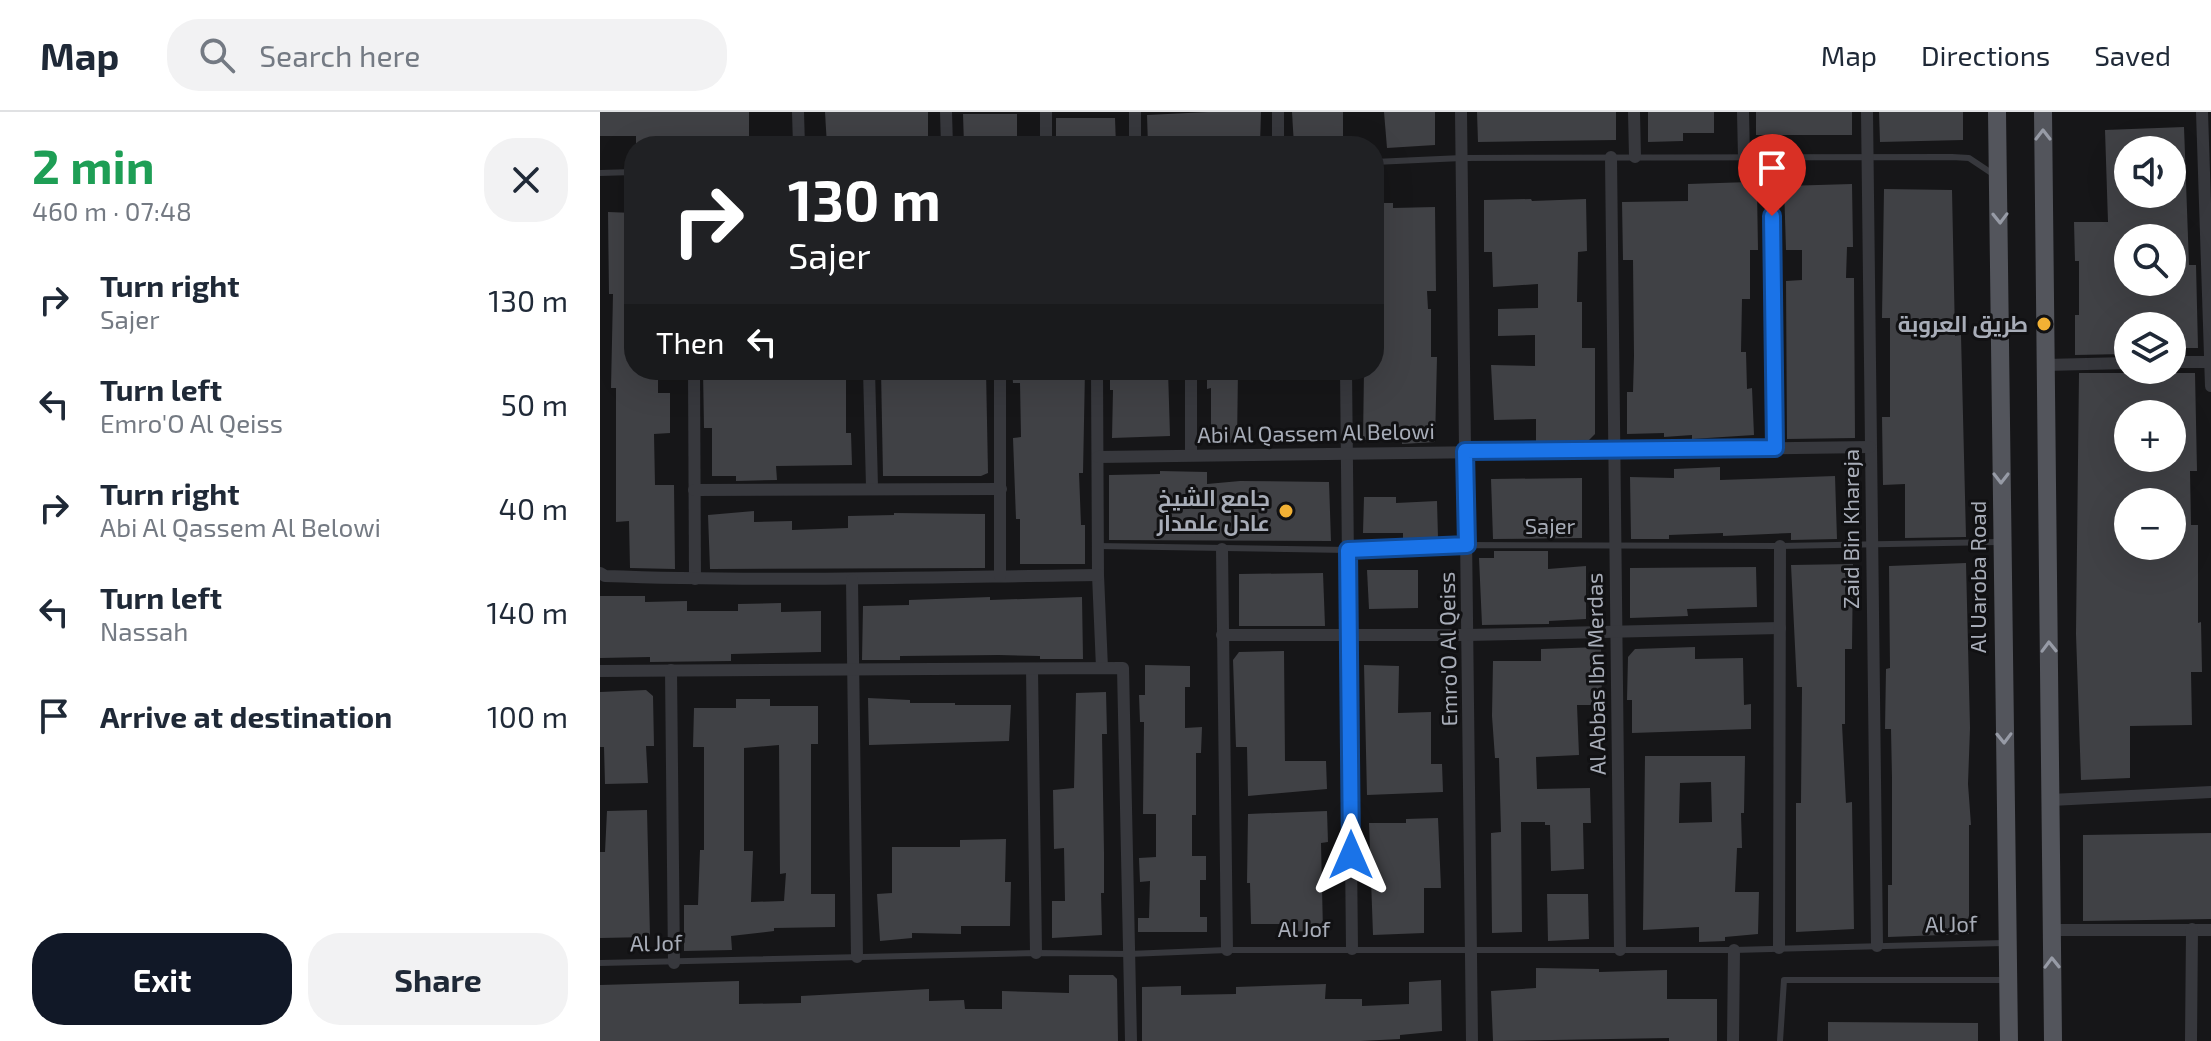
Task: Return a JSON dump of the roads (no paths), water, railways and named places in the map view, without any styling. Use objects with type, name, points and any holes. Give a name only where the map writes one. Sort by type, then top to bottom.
[{"type":"main road","name":"Al Uaroba Road","points":[[1997,112],[2009,1041]]},
{"type":"main road","points":[[2043,112],[2053,1041]]},
{"type":"street","points":[[798,112],[799,136]]},
{"type":"street","points":[[946,112],[947,136]]},
{"type":"street","points":[[1046,112],[1046,136]]},
{"type":"street","points":[[1135,112],[1135,136]]},
{"type":"street","points":[[1278,112],[1278,136]]},
{"type":"street","name":"Emro'O Al Qeiss","points":[[1461,112],[1472,1041]]},
{"type":"street","points":[[1634,112],[1635,157]]},
{"type":"street","points":[[1743,112],[1744,157]]},
{"type":"street","name":"Zaid Bin Khareja","points":[[1867,112],[1877,946]]},
{"type":"street","points":[[2202,112],[2211,386]]},
{"type":"street","name":"Al Abbas Ibn Merdas","points":[[1611,157],[1620,950]]},
{"type":"street","points":[[1771,158],[1775,448]]},
{"type":"street","points":[[2186,362],[2210,362]]},
{"type":"street","points":[[2045,365],[2114,363]]},
{"type":"street","points":[[694,380],[695,579]]},
{"type":"street","points":[[869,380],[872,487]]},
{"type":"street","points":[[1000,380],[1000,576]]},
{"type":"street","points":[[1097,380],[1098,575],[1102,668]]},
{"type":"street","points":[[1191,380],[1191,454]]},
{"type":"street","points":[[1346,380],[1352,949]]},
{"type":"street","name":"Abi Al Qassem Al Belowi","points":[[1098,457],[1870,447]]},
{"type":"street","points":[[694,490],[872,487],[1001,489]]},
{"type":"street","points":[[1779,948],[1780,546]]},
{"type":"street","points":[[1222,549],[1227,950]]},
{"type":"street","points":[[600,573],[605,576],[695,579],[852,580],[1098,575]]},
{"type":"street","points":[[852,580],[857,957]]},
{"type":"street","points":[[1222,635],[1467,635],[1780,628]]},
{"type":"street","points":[[600,671],[1123,668],[1131,1041]]},
{"type":"street","points":[[1032,669],[1036,953]]},
{"type":"street","points":[[671,670],[674,963]]},
{"type":"street","points":[[2051,800],[2211,792]]},
{"type":"street","points":[[2191,1041],[2192,929]]},
{"type":"street","points":[[2052,930],[2211,930]]},
{"type":"street","points":[[1733,1041],[1734,950]]},
{"type":"lane","points":[[1384,162],[1611,157],[1969,158],[1999,179]]},
{"type":"lane","points":[[600,173],[624,172]]},
{"type":"lane","name":"Sajer","points":[[1098,546],[1348,550],[1467,545],[1780,546],[2002,542]]},
{"type":"lane","name":"Al Jof","points":[[600,963],[1227,950],[1734,950],[2008,943]]},
{"type":"lane","points":[[1780,1041],[1784,980],[2007,980]]},
{"type":"place","name":"طريق العروبة","points":[[2044,324]]},
{"type":"place","name":"جامع الشيخ عادل علمدار","points":[[1286,511]]}]
